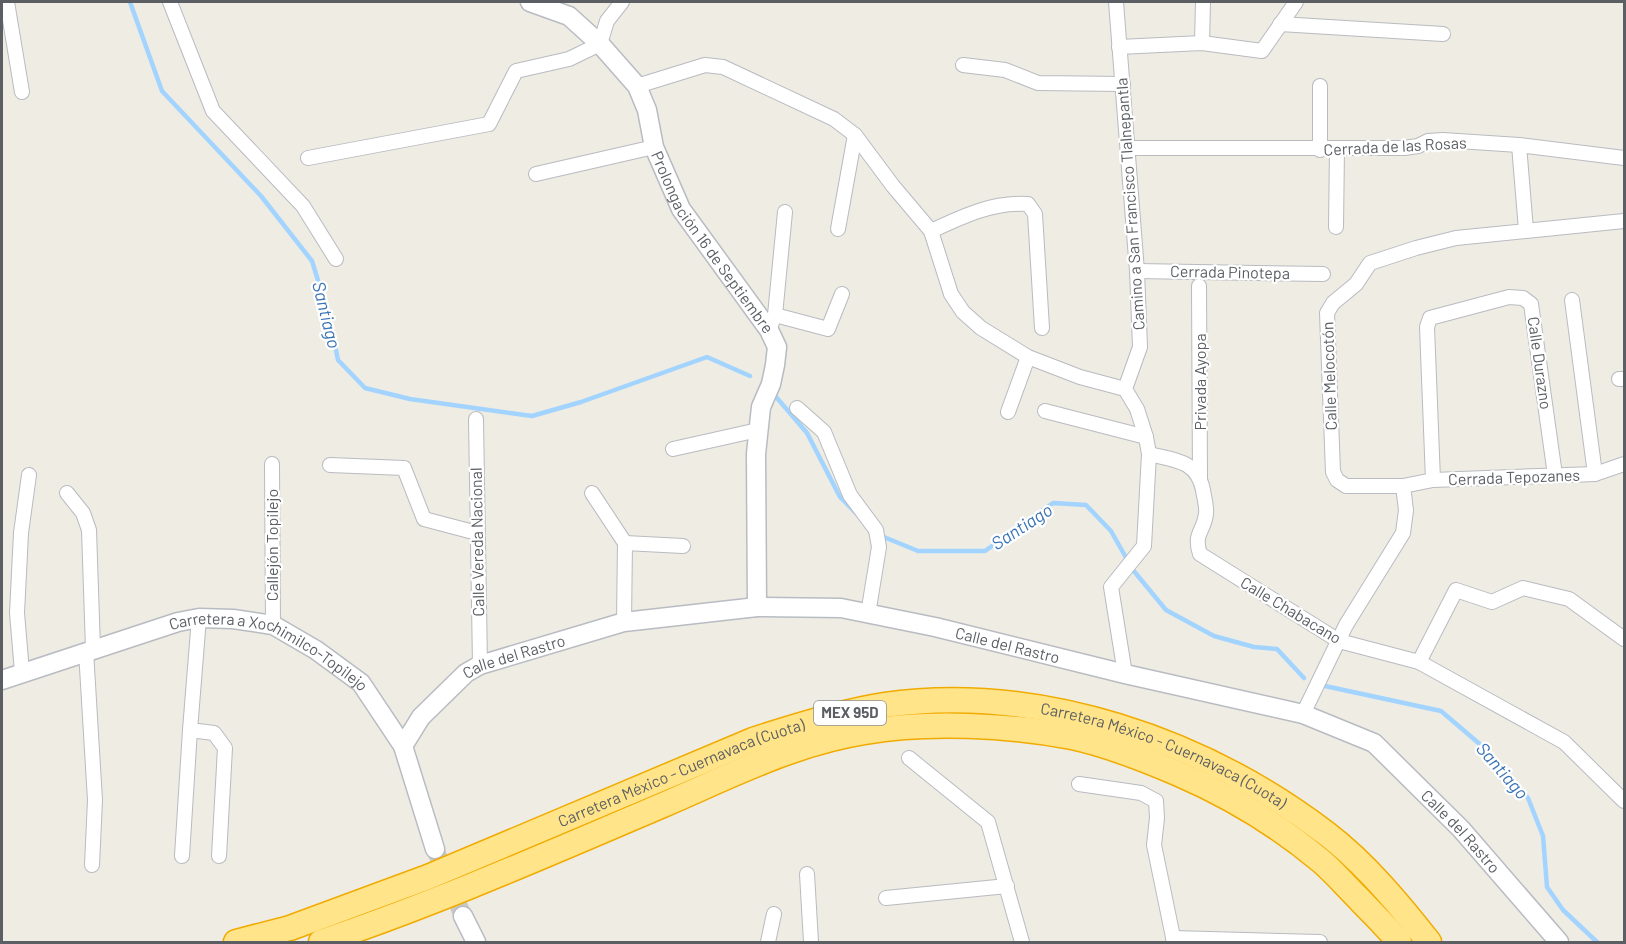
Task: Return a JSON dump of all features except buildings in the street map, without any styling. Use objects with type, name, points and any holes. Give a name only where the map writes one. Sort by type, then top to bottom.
[{"type":"highway","name":"Carretera México - Cuernavaca (Cuota)","points":[[236,942],[290,928],[428,877],[753,740],[797,725],[884,705],[930,701],[1009,704],[1100,719],[1140,733],[1227,770],[1288,807],[1328,835],[1368,872],[1429,942]]},
{"type":"highway","name":"Carretera México - Cuernavaca (Cuota)","points":[[321,942],[353,932],[512,868],[777,757],[822,742],[863,732],[936,725],[1072,737],[1130,754],[1206,786],[1272,825],[1322,862],[1399,942]]},
{"type":"main road","name":"Prolongación 16 de Septiembre","points":[[530,2],[569,16],[600,44],[637,86],[647,110],[654,147],[681,209],[772,322],[777,347],[775,365],[771,384],[761,407],[756,454],[757,607]]},
{"type":"main road","name":"Calle del Rastro","points":[[403,746],[421,717],[466,673],[480,665],[624,622],[757,607],[841,608],[935,627],[1125,674],[1303,714],[1374,743],[1461,829],[1559,942]]},
{"type":"main road","name":"Carretera a Xochimilco-Topilejo","points":[[2,680],[178,622],[199,618],[233,619],[273,625],[316,650],[360,683],[403,746],[435,849]]},
{"type":"main road","points":[[463,916],[476,942]]},
{"type":"street","points":[[7,2],[22,92]]},
{"type":"street","points":[[170,2],[213,111],[303,206],[336,259]]},
{"type":"street","points":[[308,158],[489,124],[516,71],[569,59],[600,44],[607,21],[622,2]]},
{"type":"street","name":"Camino a San Francisco Tlalnepantla","points":[[1116,2],[1137,271],[1140,347],[1125,388]]},
{"type":"street","points":[[1202,43],[1203,2]]},
{"type":"street","points":[[1119,47],[1202,43],[1262,51],[1296,2]]},
{"type":"street","points":[[1280,24],[1443,34]]},
{"type":"street","points":[[637,86],[705,65],[723,67],[834,119],[855,135],[893,186],[931,231],[951,294],[963,312],[981,328],[1028,357],[1080,377],[1125,388],[1137,409],[1149,454],[1144,546],[1112,587],[1125,674]]},
{"type":"street","points":[[963,65],[1005,70],[1038,83],[1123,84]]},
{"type":"street","points":[[1320,86],[1320,150]]},
{"type":"street","points":[[838,229],[855,135]]},
{"type":"street","name":"Cerrada de las Rosas","points":[[1128,148],[1320,150],[1404,148],[1418,146],[1428,141],[1443,140],[1519,145],[1624,158]]},
{"type":"street","points":[[1519,145],[1527,230]]},
{"type":"street","points":[[536,174],[654,147]]},
{"type":"street","points":[[1336,227],[1337,148]]},
{"type":"street","points":[[931,231],[973,211],[1017,203],[1028,204],[1035,214],[1042,328]]},
{"type":"street","points":[[785,212],[772,322],[828,329],[842,294]]},
{"type":"street","name":"Calle Melocotón","points":[[1403,486],[1346,486],[1337,480],[1333,472],[1327,314],[1333,303],[1356,284],[1370,263],[1416,248],[1456,238],[1624,221]]},
{"type":"street","name":"Cerrada Pinotepa","points":[[1137,271],[1323,274]]},
{"type":"street","name":"Privada Ayopa","points":[[1199,286],[1200,479]]},
{"type":"street","name":"Calle Durazno","points":[[1433,480],[1427,327],[1430,318],[1509,297],[1523,298],[1531,304],[1555,475]]},
{"type":"street","points":[[1572,300],[1595,474]]},
{"type":"street","points":[[1008,412],[1028,357]]},
{"type":"street","points":[[797,408],[824,432],[850,495],[876,530],[879,547],[868,614]]},
{"type":"street","points":[[1045,411],[1146,437]]},
{"type":"street","name":"Calle Vereda Nacional","points":[[476,419],[480,665]]},
{"type":"street","points":[[673,449],[758,430]]},
{"type":"street","points":[[1149,454],[1180,461],[1191,467],[1200,479]]},
{"type":"street","name":"Callejón Topilejo","points":[[272,464],[273,625]]},
{"type":"street","name":"Cerrada Tepozanes","points":[[1403,486],[1433,480],[1595,474],[1624,464]]},
{"type":"street","points":[[330,465],[404,468],[424,519],[477,533]]},
{"type":"street","points":[[22,672],[17,613],[21,533],[29,475]]},
{"type":"street","name":"Calle Chabacano","points":[[1200,479],[1206,513],[1196,542],[1200,554],[1339,641],[1419,662],[1564,742],[1624,801]]},
{"type":"street","points":[[1303,714],[1346,625],[1403,533],[1406,510],[1403,486]]},
{"type":"street","points":[[67,493],[83,513],[89,530],[95,800],[92,865]]},
{"type":"street","points":[[592,493],[625,543],[624,622]]},
{"type":"street","points":[[625,543],[683,546]]},
{"type":"street","points":[[1419,662],[1456,590],[1492,602],[1523,588],[1569,599],[1624,639]]},
{"type":"street","points":[[182,856],[199,618]]},
{"type":"street","points":[[190,730],[214,734],[225,748],[219,856]]},
{"type":"street","points":[[909,758],[988,822],[1022,942]]},
{"type":"street","points":[[1079,784],[1141,793],[1156,801],[1154,845],[1173,940],[1320,942]]},
{"type":"street","points":[[807,874],[811,942]]},
{"type":"street","points":[[886,898],[1006,886]]},
{"type":"street","points":[[768,942],[774,914]]},
{"type":"waterway","name":"Santiago","points":[[130,2],[162,91],[261,196],[312,261],[329,316],[338,360],[365,388],[410,399],[532,416],[581,402],[707,357],[750,376]]},
{"type":"waterway","name":"Santiago","points":[[777,398],[807,433],[840,497],[858,515]]},
{"type":"waterway","name":"Santiago","points":[[879,535],[918,551],[985,551],[1053,503],[1086,505],[1111,531],[1133,570],[1166,610],[1214,636],[1254,647],[1277,649],[1304,678]]},
{"type":"waterway","name":"Santiago","points":[[1325,686],[1441,711],[1482,746],[1528,798],[1543,836],[1547,887],[1563,910],[1597,942]]},
{"type":"tunnel","points":[[435,849],[463,916]]}]
